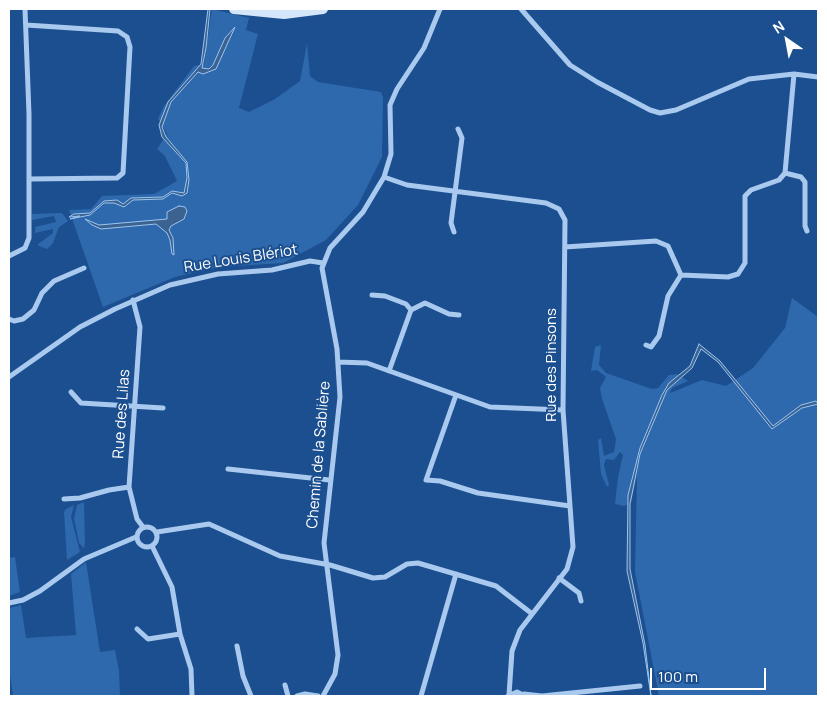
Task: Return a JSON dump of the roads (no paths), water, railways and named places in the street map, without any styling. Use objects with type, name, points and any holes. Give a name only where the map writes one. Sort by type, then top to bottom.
[{"type":"street","points":[[9,256],[25,248],[29,238],[25,9]]},
{"type":"street","points":[[234,9],[284,14],[323,9]]},
{"type":"street","points":[[323,263],[330,248],[372,200],[384,177],[391,154],[390,105],[397,89],[424,48],[440,9]]},
{"type":"street","points":[[521,9],[570,65],[596,82],[650,110],[660,112],[676,110],[749,79],[794,74],[818,77]]},
{"type":"street","points":[[26,25],[118,31],[127,37],[130,47],[123,173],[116,178],[29,179]]},
{"type":"street","points":[[681,275],[733,277],[742,271],[745,263],[745,196],[751,190],[779,180],[785,173],[794,74]]},
{"type":"street","points":[[454,232],[451,223],[462,138],[458,129]]},
{"type":"street","points":[[785,173],[801,177],[805,182],[804,226],[807,231]]},
{"type":"street","name":"Rue des Pinsons","points":[[384,177],[407,185],[554,205],[563,214],[565,220],[563,410],[572,555],[559,578],[520,630],[512,651],[511,683],[508,696]]},
{"type":"street","points":[[565,247],[656,241],[668,246],[681,275]]},
{"type":"street","name":"Rue Louis Blériot","points":[[9,378],[71,333],[133,300],[170,285],[218,274],[272,270],[305,261],[323,263]]},
{"type":"street","name":"Chemin de la Sablière","points":[[323,263],[321,275],[338,362],[340,397],[324,530],[326,564],[338,655],[335,674],[323,696]]},
{"type":"street","points":[[9,319],[14,321],[23,319],[34,310],[42,293],[54,282],[84,268]]},
{"type":"street","points":[[646,345],[651,347],[659,336],[668,296],[681,275]]},
{"type":"street","points":[[372,295],[385,296],[406,304],[411,310]]},
{"type":"street","name":"Rue des Lilas","points":[[133,300],[140,328],[129,487],[137,519],[143,527]]},
{"type":"street","points":[[389,371],[411,310],[425,303],[449,314],[459,315]]},
{"type":"street","points":[[338,362],[358,362],[389,371],[490,407],[563,410]]},
{"type":"street","points":[[71,392],[81,403],[164,408]]},
{"type":"street","points":[[456,395],[426,480],[440,481],[478,493],[570,506]]},
{"type":"street","points":[[228,469],[329,480]]},
{"type":"street","points":[[64,499],[80,498],[129,487]]},
{"type":"street","points":[[9,603],[23,600],[40,591],[84,559],[136,537],[138,531],[143,527],[149,527],[157,532],[208,524],[280,556],[326,564],[379,578],[390,575],[413,562],[496,586],[531,613]]},
{"type":"street","points":[[136,537],[142,547],[152,546],[157,540],[157,532]]},
{"type":"street","points":[[152,546],[172,587],[180,634],[191,669],[192,696]]},
{"type":"street","points":[[421,696],[456,574]]},
{"type":"street","points":[[559,578],[579,593],[581,601]]},
{"type":"street","points":[[137,629],[148,639],[180,634]]},
{"type":"street","points":[[237,646],[243,676],[251,696]]},
{"type":"street","points":[[511,683],[517,692],[525,695],[542,696],[640,686]]},
{"type":"street","points":[[285,685],[288,696]]},
{"type":"street","points":[[508,696],[517,692]]},
{"type":"street","points":[[297,696],[318,696]]}]
